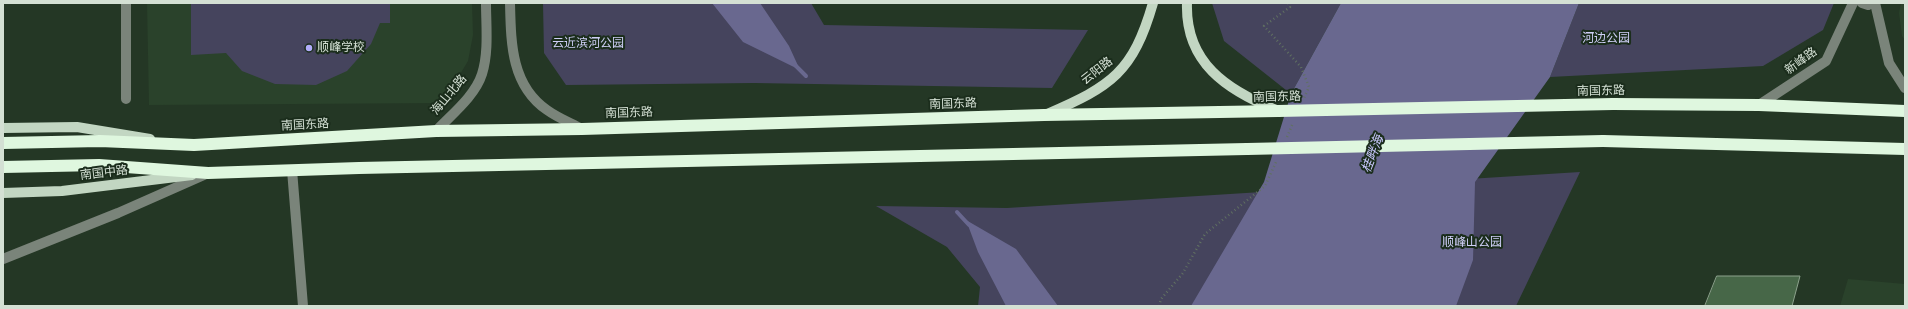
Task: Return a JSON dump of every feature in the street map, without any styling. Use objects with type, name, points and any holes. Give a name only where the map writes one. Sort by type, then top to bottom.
[{"type":"highway","name":"南国东路","points":[[3,143],[100,141],[194,145],[436,131],[582,129],[1044,115],[1613,104],[1759,105],[1905,111]]},
{"type":"highway","points":[[3,167],[99,165],[208,173],[1603,141],[1905,149]]},
{"type":"main road","name":"云阳路","points":[[1044,115],[1075,102],[1099,89],[1118,74],[1139,45],[1153,3]]},
{"type":"main road","points":[[1187,3],[1190,31],[1197,52],[1216,76],[1248,98],[1278,111]]},
{"type":"main road","points":[[3,128],[77,127],[194,145]]},
{"type":"main road","name":"南国中路","points":[[3,193],[62,192],[208,173]]},
{"type":"street","points":[[126,3],[126,99]]},
{"type":"street","name":"海山北路","points":[[436,131],[474,88],[482,74],[486,54],[486,3]]},
{"type":"street","points":[[510,3],[511,37],[514,60],[521,83],[535,101],[548,111],[582,129]]},
{"type":"street","name":"新峰路","points":[[1759,105],[1826,61],[1853,3]]},
{"type":"street","points":[[1862,3],[1868,5],[1871,3]]},
{"type":"street","points":[[1875,3],[1890,63],[1905,88]]},
{"type":"street","points":[[292,170],[303,306]]},
{"type":"street","points":[[3,259],[118,213],[208,173]]},
{"type":"path","points":[[1159,306],[1161,299],[1174,284]]},
{"type":"shaded area","name":"顺峰学校","points":[[147,3],[472,3],[473,35],[468,61],[443,103],[149,105]]},
{"type":"shaded area","points":[[1901,3],[1905,3],[1905,40],[1902,36],[1899,13]]},
{"type":"shaded area","points":[[1848,279],[1905,284],[1905,306],[1840,306]]},
{"type":"green space","points":[[191,3],[390,3],[390,23],[380,23],[371,44],[347,71],[316,85],[275,84],[242,71],[226,53],[191,55]]},
{"type":"green space","name":"云近滨河公园","points":[[543,3],[811,3],[824,25],[1088,30],[1052,88],[754,83],[566,85],[544,53]]},
{"type":"green space","points":[[1212,3],[1341,3],[1291,94],[1224,41]]},
{"type":"green space","name":"河边公园","points":[[1579,3],[1834,3],[1823,30],[1763,66],[1550,77]]},
{"type":"green space","name":"顺峰山公园","points":[[1580,172],[1516,306],[978,306],[980,287],[947,247],[876,206],[1007,208]]},
{"type":"water","points":[[712,3],[760,3],[789,46],[800,70],[743,42]]},
{"type":"water","name":"桂畔海","points":[[1341,3],[1579,3],[1550,77],[1475,182],[1473,260],[1456,306],[1191,306],[1264,182],[1291,94]]},
{"type":"water","points":[[966,220],[1016,249],[1058,306],[1006,306],[978,252]]},
{"type":"building","points":[[1717,276],[1800,276],[1792,306],[1705,306]]},
{"type":"waterway","points":[[796,66],[806,76]]},
{"type":"waterway","points":[[957,212],[969,225]]},
{"type":"place","name":"顺峰学校","points":[[309,48]]}]
